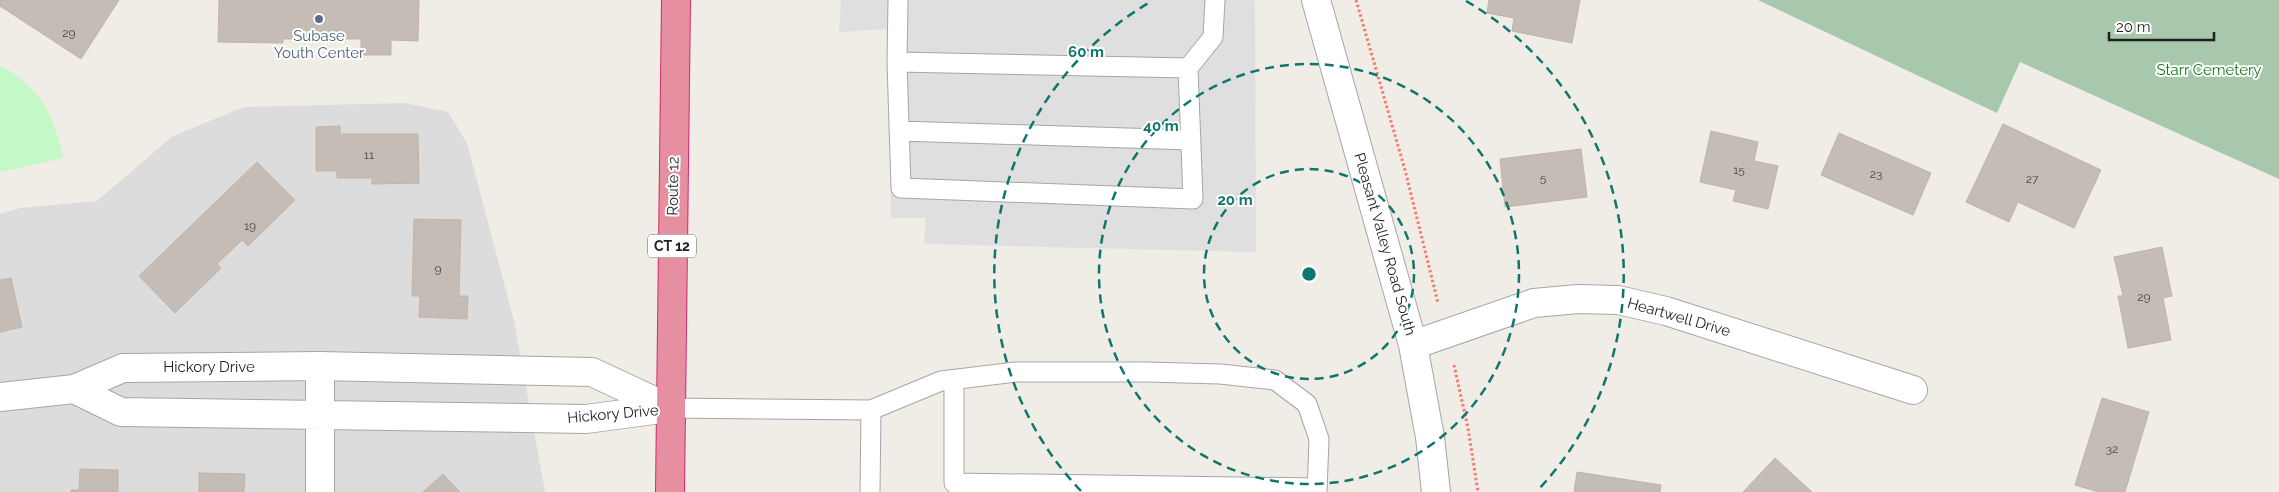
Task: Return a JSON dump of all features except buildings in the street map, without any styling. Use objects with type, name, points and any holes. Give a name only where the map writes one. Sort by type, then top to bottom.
[{"type":"highway","name":"Route 12","points":[[670,492],[669,408],[676,0]]},
{"type":"street","name":"Pleasant Valley Road South","points":[[1316,0],[1413,345],[1430,437],[1436,492]]},
{"type":"street","name":"Heartwell Drive","points":[[1413,345],[1534,303],[1578,299],[1618,300],[1666,311],[1913,390]]},
{"type":"street","name":"Hickory Drive","points":[[0,397],[74,389],[123,368],[320,366],[592,372],[669,408]]},
{"type":"street","points":[[320,366],[320,492]]},
{"type":"street","name":"Hickory Drive","points":[[74,389],[121,412],[586,420],[669,408]]},
{"type":"lane","points":[[898,0],[897,62],[901,188],[1193,199],[1188,68],[1213,36],[1215,0]]},
{"type":"lane","points":[[897,62],[1188,68]]},
{"type":"lane","points":[[899,131],[1191,140]]},
{"type":"lane","points":[[669,408],[871,410],[941,381],[1016,372],[1220,374],[1275,380],[1307,404],[1319,439],[1317,490],[952,488],[954,380]]},
{"type":"lane","points":[[870,492],[871,410]]},
{"type":"path","points":[[1356,0],[1405,170],[1446,333],[1467,420],[1478,492]]},
{"type":"shaded area","points":[[841,0],[888,0],[888,29],[839,32]]},
{"type":"shaded area","points":[[897,0],[1255,0],[1256,252],[924,244],[926,218],[891,218],[890,46]]},
{"type":"shaded area","points":[[405,103],[448,112],[467,143],[514,321],[545,492],[0,492],[0,214],[20,208],[97,201],[173,136],[244,107]]},
{"type":"green space","name":"Starr Cemetery","points":[[1758,0],[2279,0],[2279,179],[2020,62],[1997,113]]},
{"type":"green space","points":[[0,66],[9,70],[23,81],[40,98],[50,116],[64,158],[0,172]]},
{"type":"place","name":"Subase Youth Center","points":[[319,19]]}]
